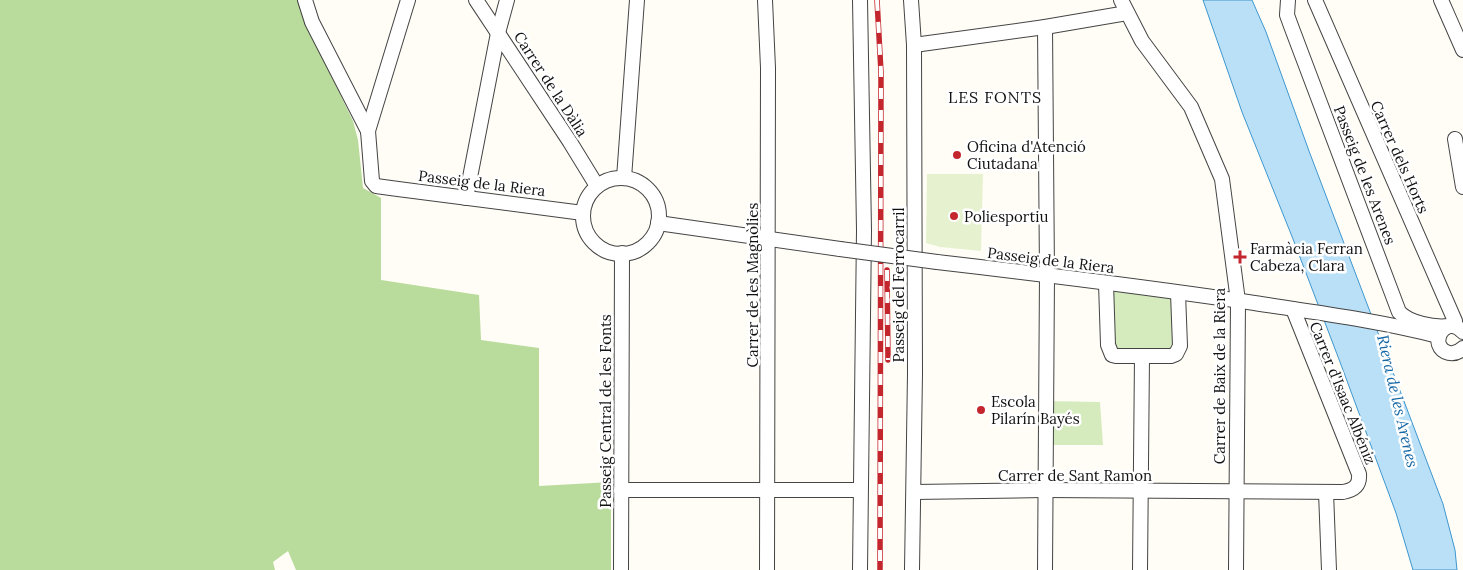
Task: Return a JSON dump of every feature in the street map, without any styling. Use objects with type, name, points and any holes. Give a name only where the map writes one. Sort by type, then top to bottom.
[{"type":"street","points":[[306,0],[312,22],[368,131]]},
{"type":"street","points":[[368,131],[408,0]]},
{"type":"street","name":"Carrer de la Dàlia","points":[[476,0],[597,186]]},
{"type":"street","points":[[466,198],[498,33],[507,0]]},
{"type":"street","points":[[624,178],[636,0]]},
{"type":"street","name":"Carrer de les Magnòlies","points":[[765,0],[768,68],[767,570]]},
{"type":"street","points":[[860,0],[864,230],[860,570]]},
{"type":"street","name":"Passeig del Ferrocarril","points":[[912,0],[914,45],[914,492],[912,570]]},
{"type":"street","name":"Carrer de Baix de la Riera","points":[[1121,0],[1142,42],[1191,107],[1222,179],[1238,301],[1236,570]]},
{"type":"street","name":"Passeig de les Arenes","points":[[1288,0],[1287,15],[1399,312],[1404,318],[1442,327],[1455,328]]},
{"type":"street","name":"Carrer dels Horts","points":[[1315,0],[1455,321],[1455,328]]},
{"type":"street","points":[[1441,0],[1463,50]]},
{"type":"street","points":[[914,45],[1127,14]]},
{"type":"street","points":[[1045,570],[1046,27]]},
{"type":"street","name":"Passeig de la Riera","points":[[368,131],[371,152],[370,170],[372,181],[376,186],[583,212]]},
{"type":"street","points":[[1455,139],[1463,187]]},
{"type":"street","points":[[624,178],[642,184],[649,190],[658,207],[658,224],[650,240],[642,247],[631,252],[622,253],[607,251],[596,244],[584,227],[583,212],[588,196],[597,186],[611,179],[624,178]]},
{"type":"street","name":"Passeig de la Riera","points":[[658,224],[1238,301],[1398,326],[1438,336]]},
{"type":"street","name":"Passeig Central de les Fonts","points":[[621,570],[622,253]]},
{"type":"street","points":[[1106,283],[1108,346],[1109,352],[1116,356],[1171,356],[1176,354],[1179,350],[1180,339],[1178,293]]},
{"type":"street","name":"Carrer d'Isaac Albéniz","points":[[1236,492],[1343,492],[1351,490],[1359,481],[1359,474],[1299,310]]},
{"type":"street","points":[[1455,328],[1442,330],[1438,336],[1440,347],[1446,352],[1453,353],[1463,348]]},
{"type":"street","points":[[1140,570],[1142,356]]},
{"type":"street","points":[[621,490],[860,490]]},
{"type":"street","name":"Carrer de Sant Ramon","points":[[914,492],[1045,490],[1236,492]]},
{"type":"street","points":[[1326,492],[1329,570]]},
{"type":"green space","points":[[0,0],[298,0],[308,28],[353,121],[358,140],[363,188],[381,198],[381,280],[479,295],[481,340],[539,348],[539,486],[611,482],[611,570],[296,570],[288,551],[273,562],[275,570],[0,570]]},
{"type":"green space","points":[[927,174],[983,174],[981,251],[940,247],[926,243]]},
{"type":"green space","points":[[1106,283],[1178,293],[1179,350],[1116,356]]},
{"type":"green space","points":[[1045,401],[1100,402],[1103,445],[1045,445]]},
{"type":"water","name":"Riera de les Arenes","points":[[1203,0],[1252,0],[1266,32],[1309,151],[1443,504],[1455,550],[1457,570],[1413,570],[1396,513],[1293,239],[1242,112]]},
{"type":"railway","points":[[877,0],[881,72],[880,570]]},
{"type":"railway","points":[[887,270],[888,360]]},
{"type":"place","name":"Oficina d'Atenció Ciutadana","points":[[957,155]]},
{"type":"place","name":"Poliesportiu","points":[[954,216]]},
{"type":"place","name":"Farmàcia Ferran Cabeza, Clara","points":[[1240,257]]},
{"type":"place","name":"Escola Pilarín Bayés","points":[[981,410]]},
{"type":"district","name":"LES FONTS","points":[[995,97]]}]
